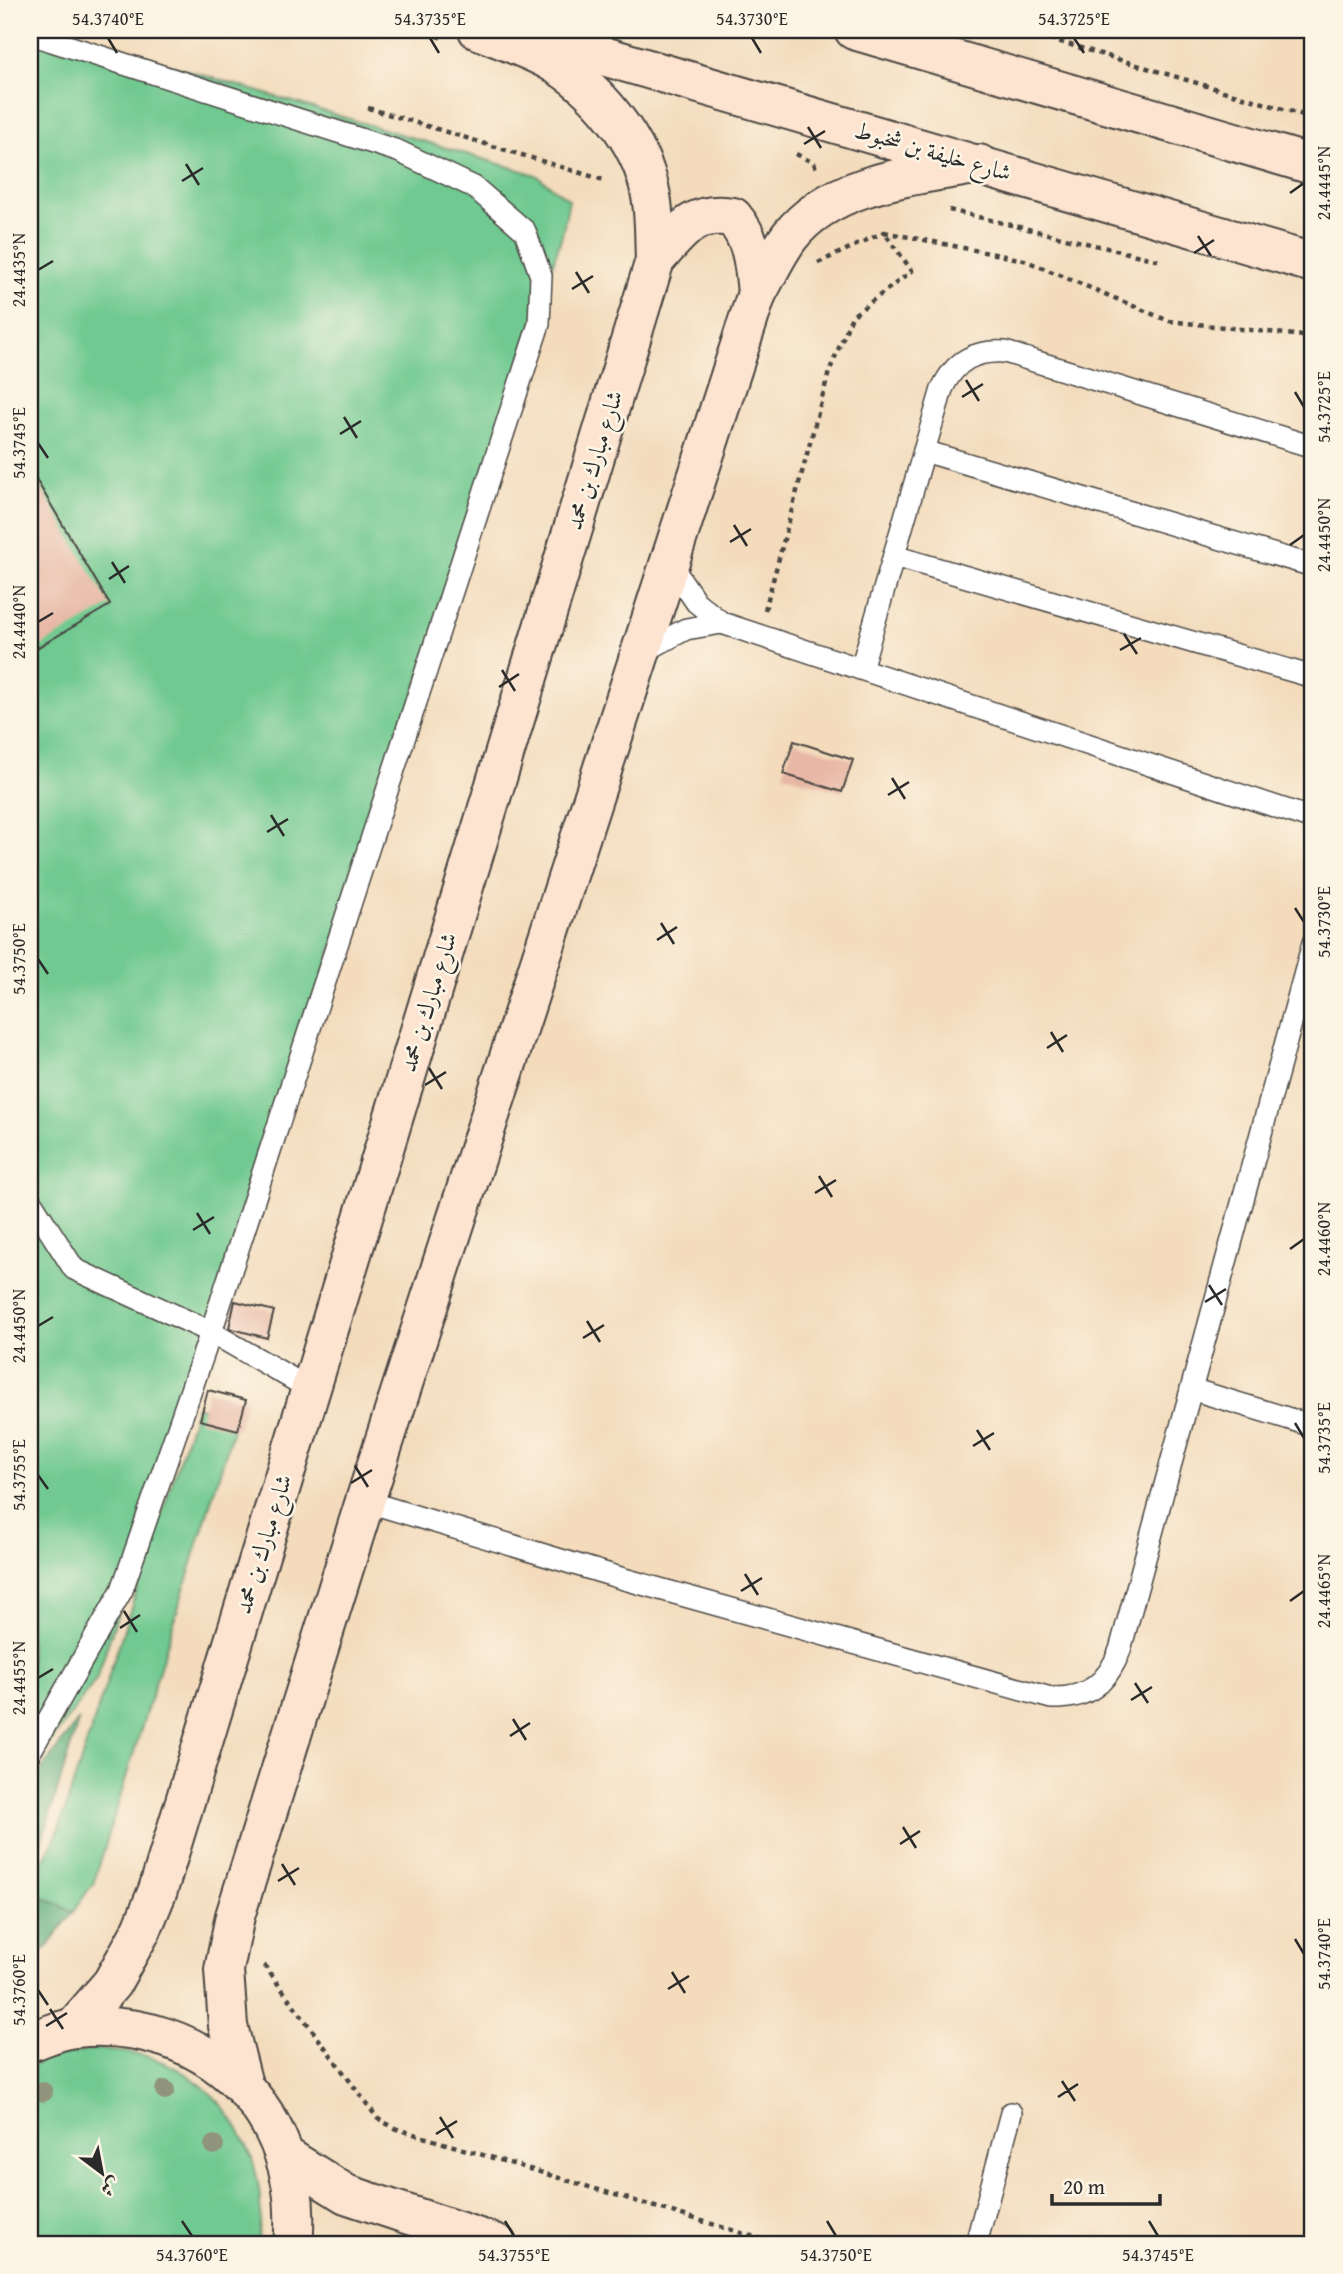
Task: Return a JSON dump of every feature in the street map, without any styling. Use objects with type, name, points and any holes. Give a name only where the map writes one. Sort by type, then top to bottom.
[{"type":"street","name":"شارع مبارك بن محمد","points":[[73,2028],[112,1983],[142,1928],[158,1890],[655,260],[651,195],[640,162],[623,131],[592,92],[548,60],[478,30]]},
{"type":"street","name":"شارع خليفة بن شخبوط","points":[[512,30],[1313,263]]},
{"type":"street","points":[[854,30],[1313,165]]},
{"type":"street","points":[[243,2085],[228,2026],[224,1970],[235,1916],[365,1501],[757,292],[790,236],[818,210],[834,201],[900,179],[979,164]]},
{"type":"street","points":[[655,260],[692,222],[712,214],[733,217],[746,233],[753,254],[757,292]]},
{"type":"street","points":[[30,2042],[73,2028],[135,2028],[194,2048],[243,2085],[269,2118],[287,2157],[297,2212],[293,2244]]},
{"type":"street","points":[[287,2157],[346,2194],[497,2244]]},
{"type":"lane","points":[[30,34],[398,151],[474,187],[525,231],[541,276],[539,324],[211,1332],[122,1590],[30,1752]]},
{"type":"lane","points":[[861,669],[949,374],[967,358],[989,351],[1005,352],[1313,447]]},
{"type":"lane","points":[[924,451],[1313,566]]},
{"type":"lane","points":[[894,556],[1313,677]]},
{"type":"lane","points":[[668,560],[696,601],[722,623]]},
{"type":"lane","points":[[638,655],[669,635],[703,624],[722,623],[1313,819]]},
{"type":"lane","points":[[365,1501],[651,1587],[1051,1698],[1069,1699],[1087,1693],[1102,1682],[1113,1668],[1191,1389],[1304,1012],[1313,943]]},
{"type":"lane","points":[[30,1200],[74,1269],[211,1332],[310,1389]]},
{"type":"lane","points":[[1191,1389],[1313,1426]]},
{"type":"lane","points":[[976,2244],[1011,2113]]},
{"type":"path","points":[[1021,30],[1313,118]]},
{"type":"path","points":[[362,106],[651,195]]},
{"type":"path","points":[[939,208],[1173,264]]},
{"type":"path","points":[[235,1916],[276,1985],[378,2119],[418,2137],[778,2244]]},
{"type":"green space","points":[[30,30],[53,30],[536,175],[569,200],[562,235],[97,1678],[30,1771]]},
{"type":"green space","points":[[197,1406],[235,1423],[94,1882],[73,1912],[30,1891],[30,1884],[56,1837]]},
{"type":"green space","points":[[79,1719],[30,1880],[30,1785]]},
{"type":"green space","points":[[30,1891],[73,1912],[48,1946],[30,1964]]},
{"type":"green space","points":[[95,2049],[142,2055],[177,2069],[202,2086],[222,2106],[239,2130],[251,2156],[258,2185],[260,2214],[257,2244],[30,2244],[30,2068],[42,2060]]},
{"type":"building","points":[[30,469],[110,605],[30,652]]},
{"type":"building","points":[[794,741],[853,760],[842,792],[783,774]]},
{"type":"building","points":[[235,1301],[274,1311],[267,1338],[229,1328]]},
{"type":"building","points":[[208,1390],[246,1400],[238,1430],[200,1420]]}]
